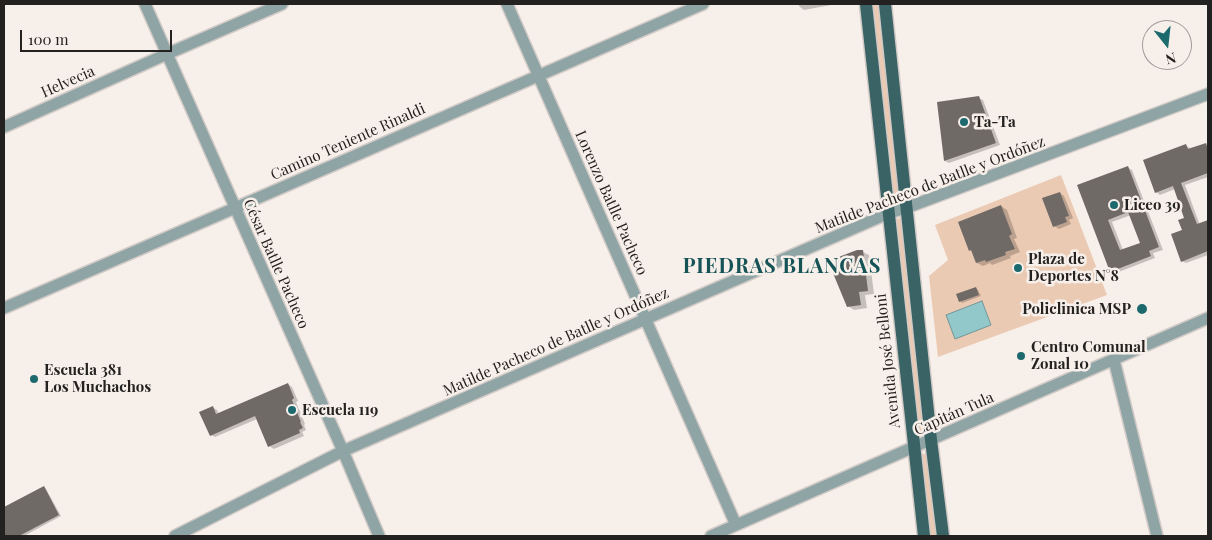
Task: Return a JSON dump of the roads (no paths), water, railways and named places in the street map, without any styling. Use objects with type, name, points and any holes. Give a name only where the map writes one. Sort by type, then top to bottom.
[{"type":"main road","name":"Avenida José Belloni","points":[[866,4],[924,536]]},
{"type":"main road","points":[[885,4],[931,440],[943,536]]},
{"type":"street","name":"César Batlle Pacheco","points":[[145,4],[380,536]]},
{"type":"street","name":"Helvecia","points":[[4,127],[282,4]]},
{"type":"street","name":"Lorenzo Batlle Pacheco","points":[[507,4],[736,525]]},
{"type":"street","name":"Camino Teniente Rinaldi","points":[[4,308],[703,4]]},
{"type":"street","name":"Matilde Pacheco de Batlle y Ordóñez","points":[[175,536],[343,451],[888,214],[1208,94]]},
{"type":"street","name":"Capitán Tula","points":[[711,536],[1208,318]]},
{"type":"street","points":[[1114,360],[1157,536]]},
{"type":"water","points":[[982,301],[991,325],[955,339],[946,315]]},
{"type":"place","name":"Ta-Ta","points":[[964,122]]},
{"type":"place","name":"Liceo 39","points":[[1114,205]]},
{"type":"place","name":"Plaza de Deportes N°8","points":[[1018,268]]},
{"type":"place","name":"Policlinica MSP","points":[[1142,309]]},
{"type":"place","name":"Centro Comunal Zonal 10","points":[[1021,356]]},
{"type":"place","name":"Escuela 381 Los Muchachos","points":[[34,379]]},
{"type":"place","name":"Escuela 119","points":[[292,410]]},
{"type":"district","name":"PIEDRAS BLANCAS","points":[[782,267]]}]
